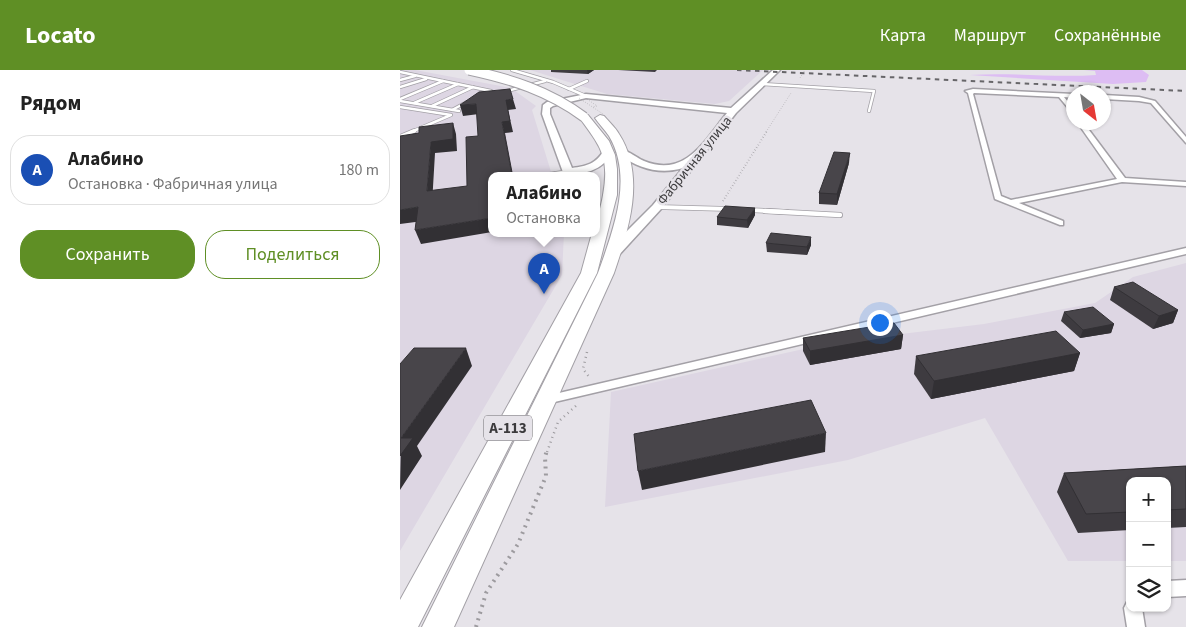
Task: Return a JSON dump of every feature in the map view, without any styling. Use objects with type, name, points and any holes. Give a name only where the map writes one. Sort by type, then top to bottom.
[{"type":"highway","name":"А-113","points":[[469,70],[504,78],[533,88],[582,111],[596,131],[607,152],[611,181],[600,217]]},
{"type":"highway","name":"А-113","points":[[438,627],[606,273],[613,253],[627,194],[627,167],[623,153],[619,142],[600,113],[556,90],[532,81],[490,70]]},
{"type":"highway","name":"А-113","points":[[402,627],[414,594],[590,273],[596,237]]},
{"type":"street","name":"Фабричная улица","points":[[613,253],[657,207],[733,111],[777,70]]},
{"type":"street","points":[[1060,223],[998,197],[970,91],[1066,95]]},
{"type":"street","points":[[1060,95],[1066,103]]},
{"type":"street","points":[[1111,97],[1153,102],[1186,141]]},
{"type":"street","points":[[567,172],[545,108],[554,102],[586,98],[733,111]]},
{"type":"street","points":[[1086,130],[1122,180]]},
{"type":"street","points":[[575,172],[596,166],[602,162],[607,152]]},
{"type":"street","points":[[623,153],[643,166],[658,167],[684,164],[698,156]]},
{"type":"street","points":[[1011,202],[1122,180],[1186,184]]},
{"type":"street","points":[[546,400],[1186,251]]},
{"type":"street","points":[[454,627],[467,567]]},
{"type":"street","points":[[1171,589],[1186,588]]},
{"type":"street","points":[[1134,612],[1136,627]]},
{"type":"lane","points":[[512,70],[547,80],[586,98]]},
{"type":"lane","points":[[401,73],[500,92],[547,80]]},
{"type":"lane","points":[[400,80],[417,76]]},
{"type":"lane","points":[[400,87],[428,78]]},
{"type":"lane","points":[[400,100],[443,81]]},
{"type":"lane","points":[[569,89],[587,82]]},
{"type":"lane","points":[[414,103],[458,84]]},
{"type":"lane","points":[[761,84],[874,91],[869,111]]},
{"type":"lane","points":[[432,106],[473,87]]},
{"type":"lane","points":[[483,94],[491,91]]},
{"type":"lane","points":[[400,100],[459,111]]},
{"type":"lane","points":[[452,110],[468,102]]},
{"type":"lane","points":[[400,107],[451,115],[400,137]]},
{"type":"lane","points":[[657,207],[737,210]]},
{"type":"lane","points":[[747,210],[840,216]]},
{"type":"path","points":[[719,209],[805,70]]},
{"type":"path","points":[[586,98],[597,106],[600,113]]},
{"type":"path","points":[[582,111],[603,99]]},
{"type":"path","points":[[476,627],[486,593],[518,544],[546,476],[545,457],[558,422],[564,414],[584,401]]},
{"type":"shaded area","points":[[400,70],[415,70],[511,88],[536,106],[532,110],[551,172],[488,172],[488,237],[564,237],[562,275],[400,551]]},
{"type":"shaded area","points":[[530,70],[763,70],[729,101],[715,104],[607,94]]},
{"type":"shaded area","points":[[1084,70],[1142,70],[1149,75],[1146,82],[1113,84],[970,75],[1096,75],[1095,71]]},
{"type":"shaded area","points":[[1186,263],[1186,561],[1171,561],[1171,477],[1126,477],[1126,561],[1068,561],[985,418],[848,460],[605,507],[611,392],[835,342],[984,324],[1095,303],[1133,277]]},
{"type":"building","points":[[510,89],[513,99],[506,100],[510,121],[502,122],[511,172],[488,172],[488,219],[415,230],[418,207],[400,210],[400,136],[419,133],[419,127],[453,123],[453,139],[431,142],[427,191],[467,186],[466,137],[478,136],[476,104],[460,105],[479,92]]},
{"type":"building","points":[[834,152],[850,153],[837,194],[819,193]]},
{"type":"building","points":[[725,206],[755,208],[747,220],[717,217]]},
{"type":"building","points":[[771,233],[811,237],[807,247],[766,243]]},
{"type":"building","points":[[1133,282],[1178,310],[1159,316],[1114,287]]},
{"type":"building","points":[[1093,307],[1114,324],[1083,330],[1064,312]]},
{"type":"building","points":[[894,323],[903,335],[810,351],[803,338]]},
{"type":"building","points":[[1056,331],[1080,353],[934,381],[916,356]]},
{"type":"building","points":[[414,348],[466,348],[401,438],[413,438],[400,456],[400,364]]},
{"type":"building","points":[[811,400],[826,433],[638,471],[634,434]]},
{"type":"building","points":[[1186,466],[1186,509],[1171,510],[1171,477],[1126,477],[1126,512],[1086,514],[1064,473]]},
{"type":"railway","points":[[737,70],[1186,91]]},
{"type":"place","name":"Алабино","points":[[544,294]]}]
